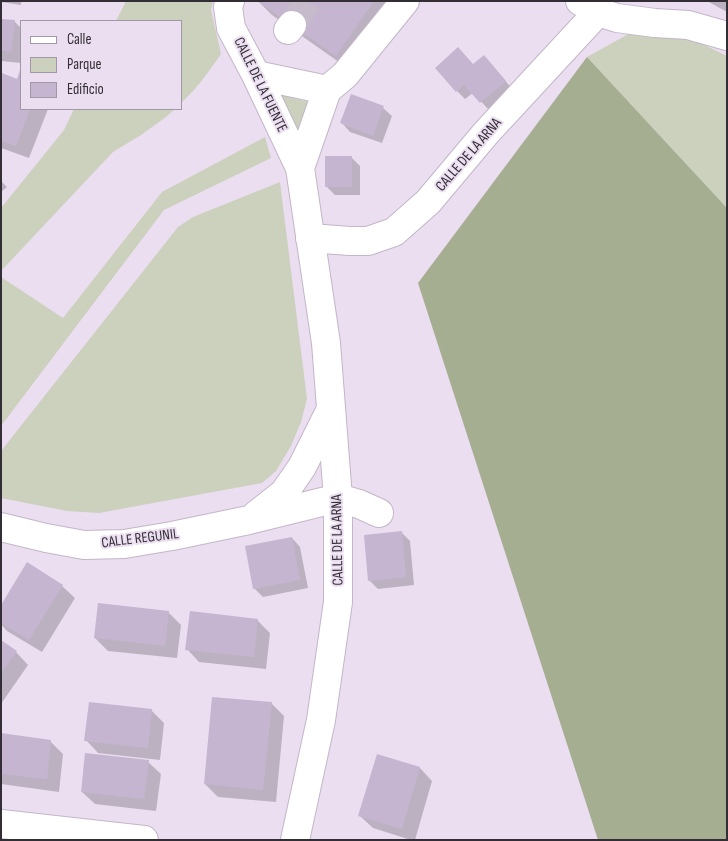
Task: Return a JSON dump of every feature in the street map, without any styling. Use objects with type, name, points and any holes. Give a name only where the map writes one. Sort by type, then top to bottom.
[{"type":"street","name":"CALLE DE LA FUENTE","points":[[230,1],[228,7],[230,28],[256,75],[300,168]]},
{"type":"street","points":[[256,75],[327,90],[345,75],[405,1]]},
{"type":"street","points":[[589,6],[617,18],[688,25],[727,36]]},
{"type":"street","name":"CALLE DE LA ARNA","points":[[310,238],[368,241],[394,232],[428,202],[589,6]]},
{"type":"street","name":"CALLE DE LA ARNA","points":[[295,840],[321,720],[338,602],[338,498],[326,343],[300,168],[327,90]]},
{"type":"street","name":"CALLE REGUNIL","points":[[249,520],[284,493],[302,467],[330,410]]},
{"type":"street","points":[[338,498],[379,512]]},
{"type":"street","name":"CALLE REGUNIL","points":[[1,528],[84,545],[124,544],[249,520],[338,498]]},
{"type":"street","points":[[1,824],[144,840]]},
{"type":"green space","points":[[126,1],[213,1],[211,10],[221,54],[198,86],[182,102],[182,20],[116,20]]},
{"type":"green space","points":[[632,32],[692,39],[727,56],[727,208],[587,57]]},
{"type":"green space","points":[[587,57],[727,208],[727,840],[598,840],[418,283]]},
{"type":"green space","points":[[274,93],[308,102],[295,139]]},
{"type":"green space","points":[[74,110],[174,110],[141,135],[113,152],[1,271],[1,208],[64,130]]},
{"type":"green space","points":[[265,137],[271,158],[164,210],[1,426],[1,277],[63,318],[162,192]]},
{"type":"green space","points":[[280,182],[307,399],[301,422],[291,446],[276,471],[262,483],[99,513],[67,511],[1,498],[1,451],[178,227],[193,217]]},
{"type":"building","points":[[257,1],[374,1],[336,56]]},
{"type":"building","points":[[1,19],[15,20],[11,52],[1,50]]},
{"type":"building","points":[[458,47],[473,64],[484,55],[506,81],[480,103],[464,85],[456,92],[435,68]]},
{"type":"building","points":[[20,70],[20,110],[30,110],[16,146],[1,141],[1,75],[2,73],[17,79]]},
{"type":"building","points":[[351,94],[384,106],[373,136],[340,123]]},
{"type":"building","points":[[325,156],[352,156],[352,187],[325,187]]},
{"type":"building","points":[[402,531],[406,577],[368,581],[364,535]]},
{"type":"building","points":[[292,537],[300,580],[253,589],[245,546]]},
{"type":"building","points":[[27,562],[63,585],[29,640],[1,623],[1,605]]},
{"type":"building","points":[[98,603],[169,611],[165,646],[94,638]]},
{"type":"building","points":[[190,611],[258,619],[254,657],[185,650]]},
{"type":"building","points":[[1,640],[17,651],[1,673]]},
{"type":"building","points":[[212,697],[272,702],[263,790],[204,784]]},
{"type":"building","points":[[89,702],[152,709],[148,748],[84,741]]},
{"type":"building","points":[[1,733],[51,740],[47,779],[1,774]]},
{"type":"building","points":[[85,753],[149,760],[144,799],[81,792]]},
{"type":"building","points":[[377,754],[420,767],[402,829],[358,816]]},
{"type":"tunnel","points":[[292,25],[308,1]]}]
